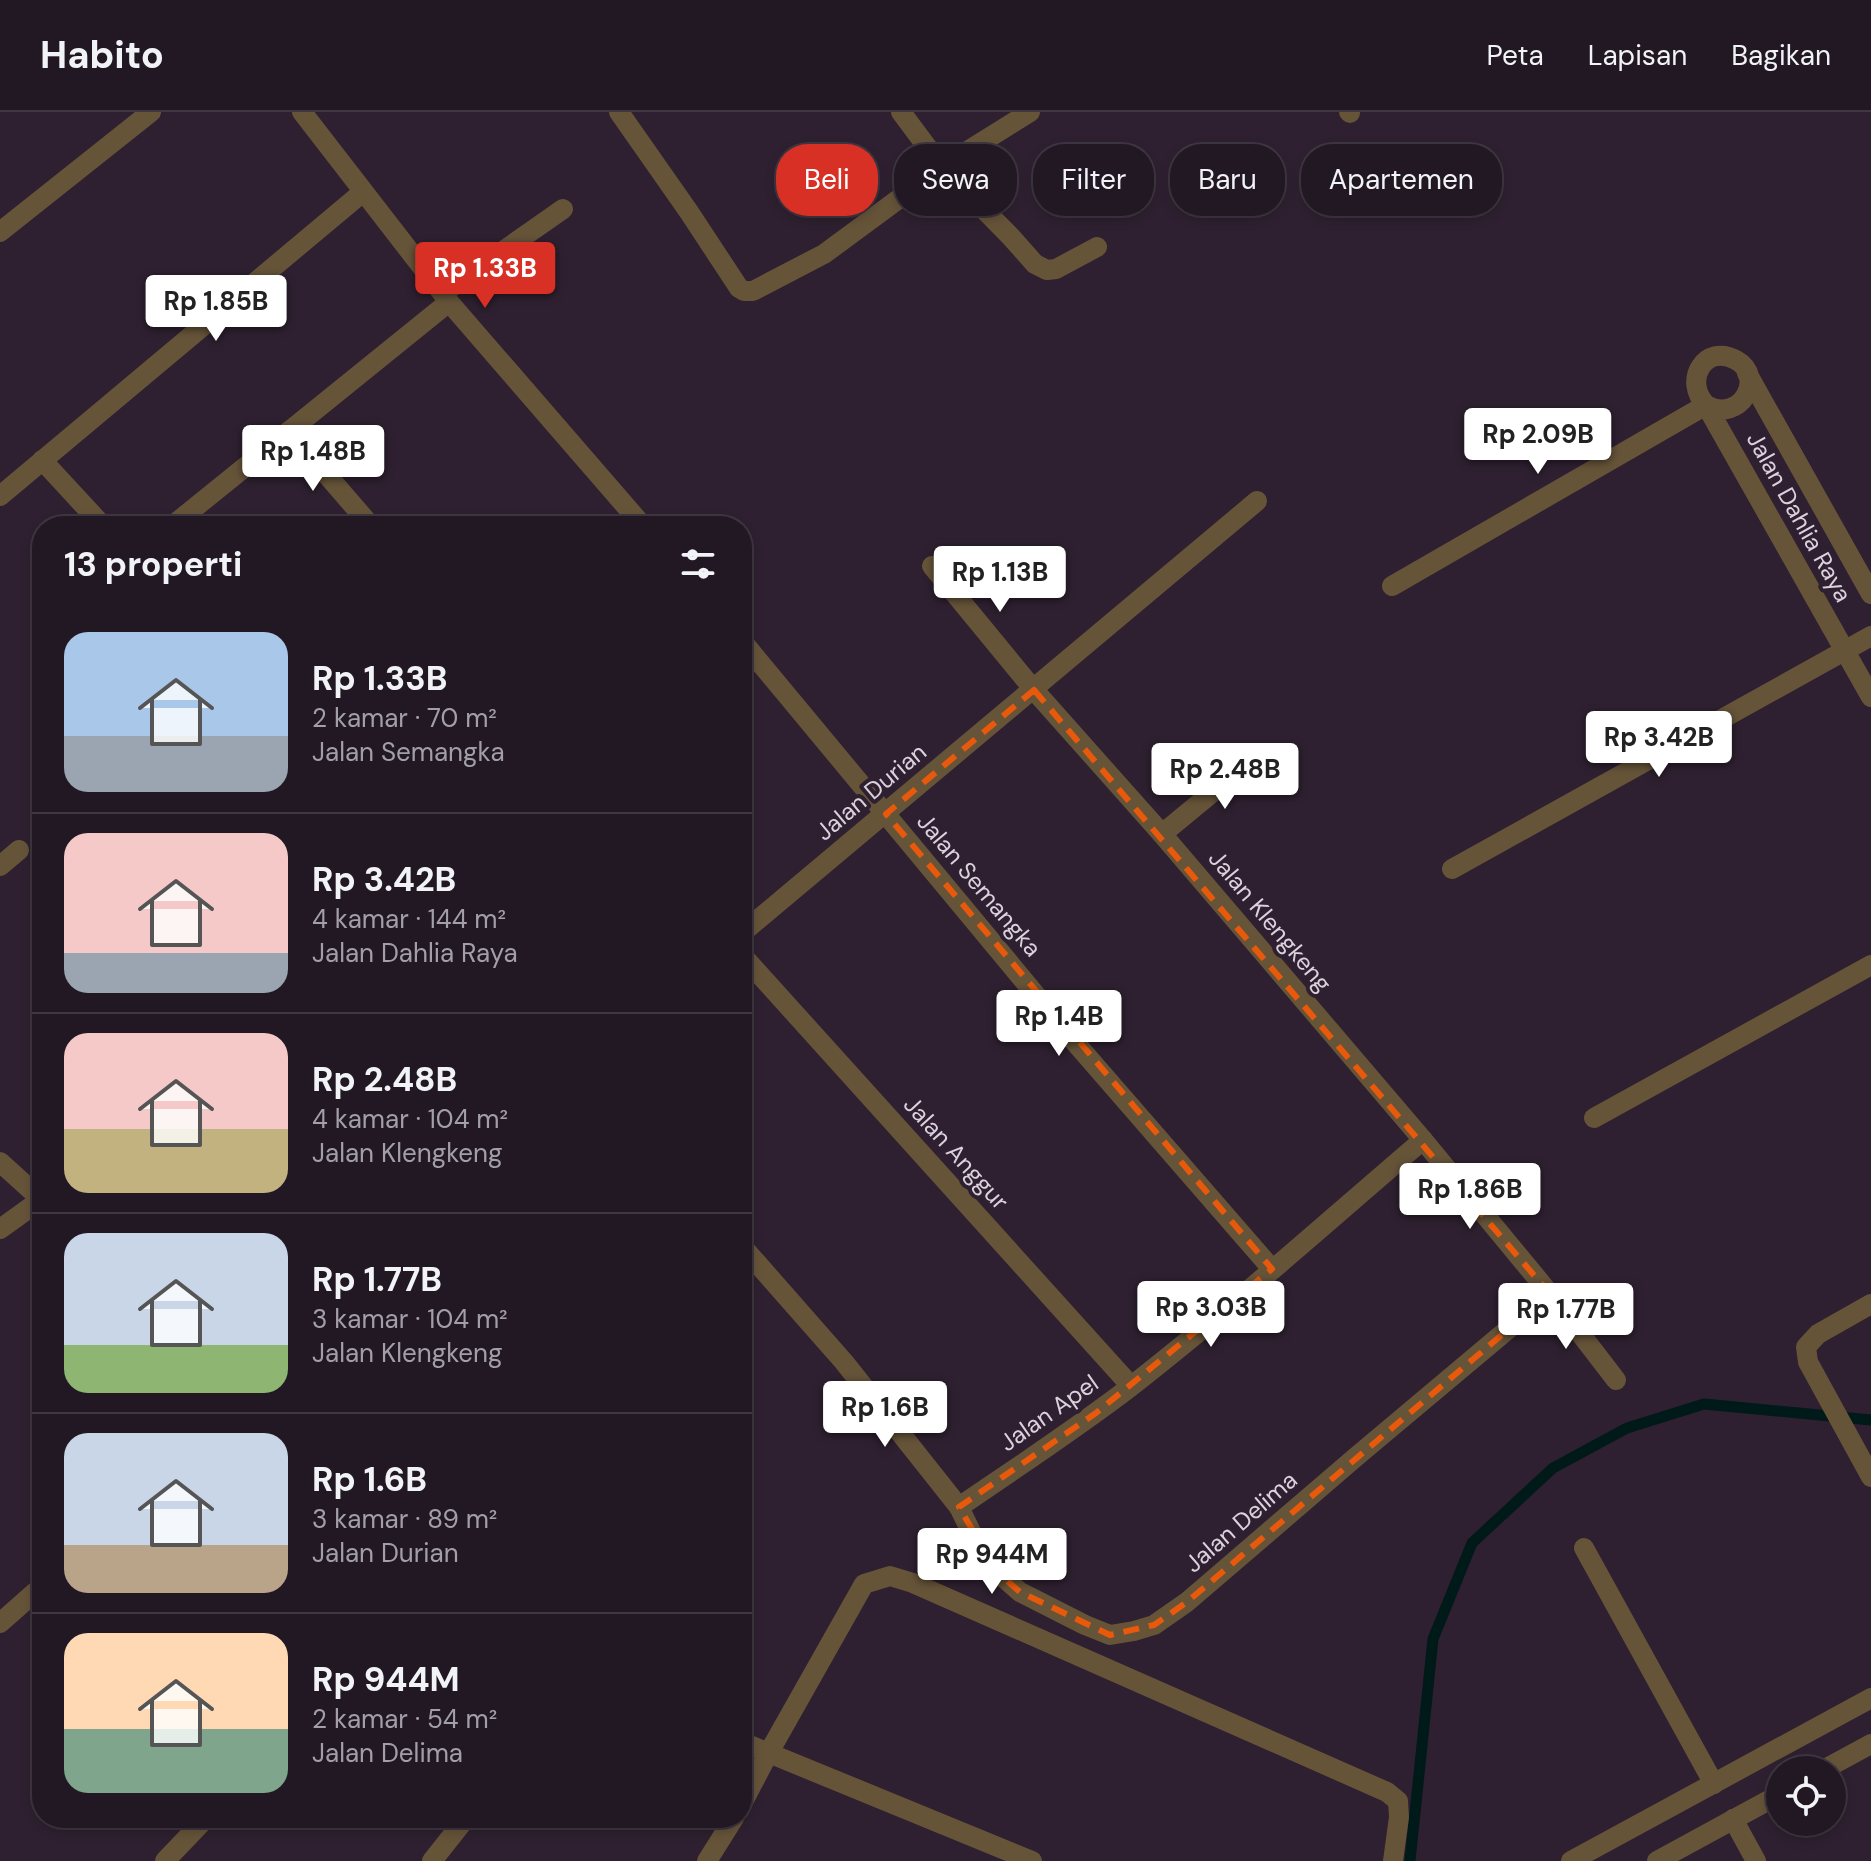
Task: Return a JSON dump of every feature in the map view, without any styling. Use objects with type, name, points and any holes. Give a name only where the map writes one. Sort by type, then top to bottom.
[{"type":"street","points":[[0,232],[151,112]]},
{"type":"street","points":[[302,112],[446,297],[634,516]]},
{"type":"street","points":[[619,112],[744,291],[753,291],[824,254],[894,202]]},
{"type":"street","points":[[901,112],[925,144]]},
{"type":"street","points":[[979,144],[1030,112]]},
{"type":"street","points":[[0,496],[363,192]]},
{"type":"street","points":[[184,516],[446,297],[563,209]]},
{"type":"street","points":[[990,216],[1035,264],[1047,270],[1056,269],[1097,247]]},
{"type":"street","points":[[1718,356],[1735,359],[1747,373],[1749,390],[1739,405],[1722,411],[1706,405],[1699,398],[1695,381],[1697,372],[1702,365],[1718,356]]},
{"type":"street","name":"Jalan Dahlia Raya","points":[[1747,373],[1871,594]]},
{"type":"street","points":[[1392,586],[1706,405]]},
{"type":"street","name":"Jalan Dahlia Raya","points":[[1706,405],[1871,697]]},
{"type":"street","points":[[289,431],[362,516]]},
{"type":"street","points":[[42,460],[94,516]]},
{"type":"street","points":[[1034,690],[1257,501]]},
{"type":"street","name":"Jalan Klengkeng","points":[[932,566],[1034,690],[1162,834],[1423,1140],[1550,1294],[1616,1380]]},
{"type":"street","points":[[1452,869],[1871,636]]},
{"type":"street","name":"Jalan Semangka","points":[[752,653],[1079,1047],[1272,1269]]},
{"type":"street","name":"Jalan Durian","points":[[752,925],[1034,690]]},
{"type":"street","points":[[1162,834],[1259,754]]},
{"type":"street","points":[[0,866],[19,850]]},
{"type":"street","points":[[1594,1118],[1871,965]]},
{"type":"street","name":"Jalan Anggur","points":[[752,966],[1131,1386]]},
{"type":"street","name":"Jalan Apel","points":[[959,1507],[1131,1386],[1423,1140]]},
{"type":"street","points":[[0,1162],[32,1188]]},
{"type":"street","points":[[0,1229],[32,1201]]},
{"type":"street","points":[[752,1257],[844,1362],[959,1507]]},
{"type":"street","name":"Jalan Delima","points":[[959,1507],[976,1542],[997,1572],[1020,1592],[1110,1635],[1154,1625],[1187,1602],[1550,1294]]},
{"type":"street","points":[[1871,1304],[1818,1334],[1806,1347],[1808,1362],[1871,1477]]},
{"type":"street","points":[[1584,1548],[1714,1784]]},
{"type":"street","points":[[752,1773],[768,1754],[864,1584],[890,1576],[913,1583],[1387,1792],[1398,1801],[1393,1861]]},
{"type":"street","points":[[0,1623],[32,1595]]},
{"type":"street","points":[[1571,1861],[1871,1698]]},
{"type":"street","points":[[1846,1758],[1871,1744]]},
{"type":"street","points":[[752,1747],[1032,1861]]},
{"type":"street","points":[[1657,1861],[1766,1801]]},
{"type":"street","points":[[1733,1819],[1756,1861]]},
{"type":"street","points":[[165,1861],[196,1828]]},
{"type":"street","points":[[432,1861],[458,1828]]},
{"type":"street","points":[[707,1861],[728,1828]]},
{"type":"highlighted area","points":[[1034,690],[1550,1294],[1187,1602],[1154,1625],[1110,1635],[1020,1592],[997,1572],[959,1507],[1096,1413],[1272,1269],[886,814]]},
{"type":"waterway","points":[[1410,1861],[1433,1639],[1472,1543],[1553,1468],[1627,1428],[1704,1404],[1871,1420]]}]
